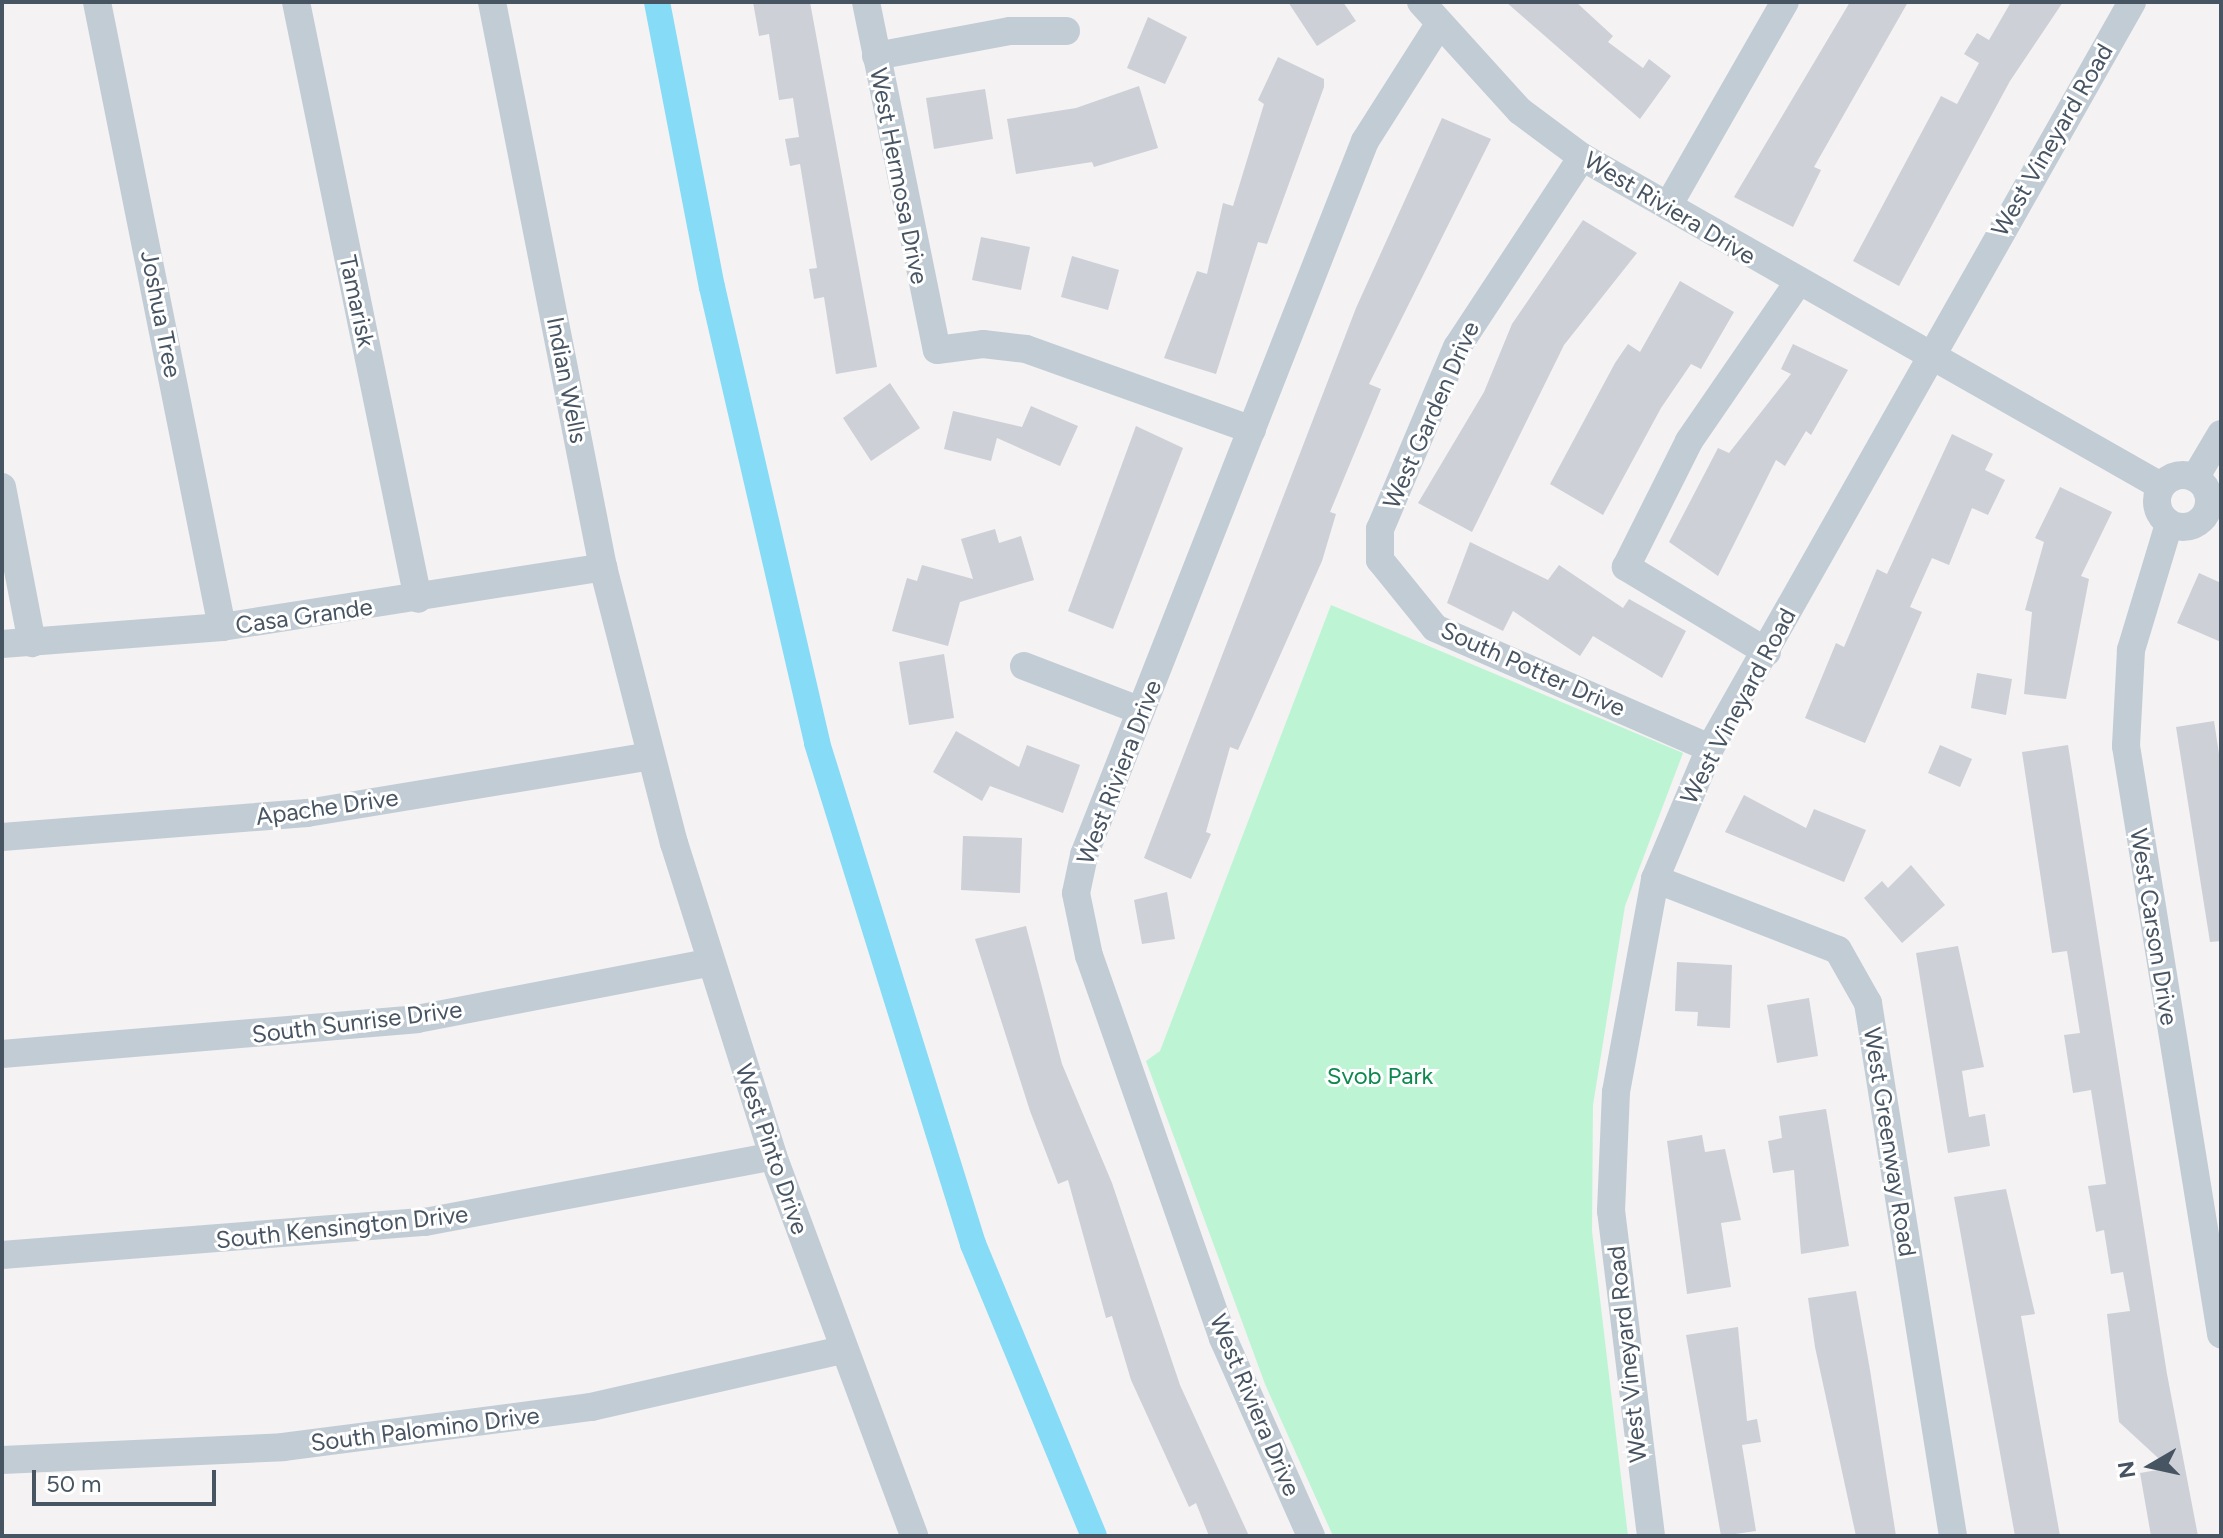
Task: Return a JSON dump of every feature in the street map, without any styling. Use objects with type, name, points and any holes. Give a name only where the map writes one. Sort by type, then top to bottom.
[{"type":"street","name":"Joshua Tree","points":[[97,2],[222,627]]},
{"type":"street","name":"Tamarisk","points":[[296,2],[418,599]]},
{"type":"street","name":"Indian Wells","points":[[492,2],[603,567],[650,756]]},
{"type":"street","name":"West Hermosa Drive","points":[[866,2],[937,350],[983,344],[1026,349],[1252,430]]},
{"type":"street","name":"West Riviera Drive","points":[[1421,2],[1438,26],[1520,111],[1582,157],[1797,284],[2161,486]]},
{"type":"street","points":[[1668,206],[1785,2]]},
{"type":"street","name":"West Vineyard Road","points":[[1651,1536],[1611,1211],[1618,1078],[1655,879],[1710,748],[1767,652],[1927,356],[2132,2]]},
{"type":"street","name":"West Riviera Drive","points":[[1311,1536],[1223,1338],[1084,931],[1076,893],[1084,855],[1365,141],[1400,76],[1438,26]]},
{"type":"street","points":[[876,56],[1010,31],[1066,31]]},
{"type":"street","name":"West Garden Drive","points":[[1380,560],[1380,529],[1457,347],[1582,157]]},
{"type":"street","points":[[1767,652],[1626,567],[1689,441],[1797,284]]},
{"type":"street","points":[[2195,478],[2221,434]]},
{"type":"street","points":[[2177,476],[2195,478],[2208,493],[2214,515],[2195,525],[2169,524],[2157,507],[2161,486],[2177,476]]},
{"type":"street","points":[[2,487],[32,643]]},
{"type":"street","name":"West Carson Drive","points":[[2169,524],[2131,650],[2126,746],[2221,1334]]},
{"type":"street","name":"South Potter Drive","points":[[1380,560],[1435,628],[1710,748]]},
{"type":"street","name":"Casa Grande","points":[[2,644],[222,627],[418,599],[603,567]]},
{"type":"street","points":[[1024,666],[1141,711]]},
{"type":"street","name":"Apache Drive","points":[[2,837],[307,813],[650,756]]},
{"type":"street","name":"West Pinto Drive","points":[[650,756],[709,963],[773,1156],[842,1350],[914,1536]]},
{"type":"street","name":"West Greenway Road","points":[[1655,879],[1838,950],[1868,1003],[1953,1536]]},
{"type":"street","name":"South Sunrise Drive","points":[[2,1054],[417,1019],[709,963]]},
{"type":"street","name":"South Kensington Drive","points":[[2,1255],[425,1222],[773,1156]]},
{"type":"street","name":"South Palomino Drive","points":[[2,1460],[283,1447],[591,1407],[842,1350]]},
{"type":"green space","name":"Svob Park","points":[[1331,605],[1683,753],[1625,906],[1593,1105],[1592,1231],[1628,1536],[1333,1536],[1265,1384],[1146,1061],[1160,1051]]},
{"type":"building","points":[[753,2],[810,2],[877,367],[836,374],[824,297],[814,299],[809,269],[817,268],[800,164],[790,166],[785,139],[799,137],[793,98],[779,100],[769,34],[759,36]]},
{"type":"building","points":[[1288,2],[1343,2],[1356,21],[1317,46]]},
{"type":"building","points":[[1506,2],[1576,2],[1613,36],[1608,42],[1643,68],[1649,59],[1671,76],[1640,119]]},
{"type":"building","points":[[1850,2],[1908,2],[1814,167],[1821,170],[1793,227],[1734,197]]},
{"type":"building","points":[[2011,2],[2063,2],[2010,81],[1899,286],[1853,261],[1941,96],[1957,104],[1979,63],[1964,54],[1977,33],[1989,40]]},
{"type":"building","points":[[1148,17],[1187,37],[1165,84],[1127,68]]},
{"type":"building","points":[[1278,57],[1324,79],[1324,87],[1267,244],[1258,242],[1216,374],[1164,358],[1197,271],[1207,274],[1223,203],[1233,206],[1264,104],[1258,100]]},
{"type":"building","points":[[1139,86],[1158,148],[1094,167],[1092,162],[1016,174],[1007,119],[1076,108]]},
{"type":"building","points":[[985,89],[993,139],[934,149],[926,98]]},
{"type":"building","points":[[1442,118],[1491,139],[1369,384],[1381,389],[1330,512],[1336,514],[1322,561],[1238,750],[1230,747],[1206,832],[1211,834],[1191,879],[1144,858],[1356,308]]},
{"type":"building","points":[[1583,220],[1637,253],[1564,345],[1472,532],[1418,503],[1484,392],[1512,324]]},
{"type":"building","points":[[981,237],[1030,247],[1021,290],[972,280]]},
{"type":"building","points":[[1072,256],[1119,270],[1108,310],[1061,297]]},
{"type":"building","points":[[1680,281],[1734,312],[1701,369],[1691,364],[1661,408],[1603,515],[1550,484],[1615,363],[1628,344],[1640,352]]},
{"type":"building","points":[[1793,344],[1848,370],[1811,435],[1806,431],[1785,466],[1776,460],[1718,576],[1669,542],[1718,448],[1729,453],[1791,374],[1781,369]]},
{"type":"building","points":[[890,383],[920,428],[871,461],[843,418]]},
{"type":"building","points":[[1031,406],[1078,426],[1060,466],[997,438],[991,461],[944,449],[953,411],[1022,427]]},
{"type":"building","points":[[1136,426],[1183,448],[1113,629],[1068,611]]},
{"type":"building","points":[[1952,434],[1993,454],[1985,470],[2005,480],[1988,515],[1972,508],[1949,565],[1932,558],[1910,607],[1922,612],[1865,743],[1805,718],[1836,643],[1844,647],[1877,569],[1887,574]]},
{"type":"building","points":[[2060,487],[2112,512],[2081,576],[2089,579],[2066,699],[2024,694],[2032,612],[2025,610],[2044,542],[2035,538]]},
{"type":"building","points":[[995,529],[999,543],[1021,536],[1034,580],[960,602],[948,646],[892,631],[907,578],[917,581],[922,565],[973,579],[961,539]]},
{"type":"building","points":[[1470,542],[1548,580],[1559,565],[1623,608],[1629,599],[1686,631],[1662,678],[1593,636],[1580,656],[1513,611],[1503,631],[1447,603]]},
{"type":"building","points":[[2199,573],[2221,583],[2221,642],[2177,623]]},
{"type":"building","points":[[944,654],[954,718],[909,725],[899,662]]},
{"type":"building","points":[[1977,673],[2012,679],[2006,715],[1971,708]]},
{"type":"building","points":[[2214,721],[2221,767],[2221,941],[2210,942],[2176,727]]},
{"type":"building","points":[[956,731],[1019,767],[1027,745],[1080,765],[1063,813],[990,786],[982,801],[933,772]]},
{"type":"building","points":[[1940,745],[1972,759],[1960,787],[1928,773]]},
{"type":"building","points":[[2068,745],[2167,1374],[2198,1536],[2151,1536],[2140,1473],[2169,1468],[2119,1422],[2107,1314],[2130,1311],[2123,1272],[2111,1274],[2104,1230],[2096,1232],[2088,1186],[2106,1184],[2091,1090],[2073,1093],[2064,1035],[2080,1033],[2067,951],[2052,953],[2022,752]]},
{"type":"building","points":[[1744,795],[1806,828],[1814,809],[1866,830],[1844,882],[1725,832]]},
{"type":"building","points":[[963,836],[1022,838],[1020,893],[961,890]]},
{"type":"building","points":[[1911,865],[1945,905],[1902,943],[1864,898],[1882,881],[1888,888]]},
{"type":"building","points":[[1167,892],[1175,939],[1142,944],[1134,900]]},
{"type":"building","points":[[1026,926],[1062,1064],[1112,1183],[1180,1385],[1249,1536],[1209,1536],[1196,1503],[1189,1507],[1131,1380],[1112,1316],[1106,1318],[1068,1180],[1058,1184],[1030,1111],[975,939]]},
{"type":"building","points":[[1958,946],[1984,1067],[1962,1071],[1969,1117],[1985,1114],[1990,1146],[1948,1153],[1916,953]]},
{"type":"building","points":[[1677,962],[1732,965],[1730,1028],[1697,1026],[1698,1012],[1675,1011]]},
{"type":"building","points":[[1809,998],[1818,1056],[1777,1063],[1767,1005]]},
{"type":"building","points":[[1826,1109],[1849,1246],[1801,1254],[1794,1170],[1773,1173],[1768,1141],[1782,1138],[1779,1116]]},
{"type":"building","points":[[1702,1135],[1705,1152],[1725,1149],[1741,1220],[1721,1223],[1731,1287],[1687,1294],[1667,1141]]},
{"type":"building","points":[[2006,1189],[2035,1314],[2021,1316],[2060,1536],[2015,1536],[1954,1197]]},
{"type":"building","points":[[1856,1291],[1896,1536],[1856,1536],[1815,1347],[1808,1298]]},
{"type":"building","points":[[1738,1327],[1747,1421],[1757,1419],[1761,1442],[1742,1445],[1756,1531],[1721,1536],[1686,1335]]},
{"type":"waterway","points":[[657,2],[712,287],[817,743],[973,1244],[1094,1536]]}]
